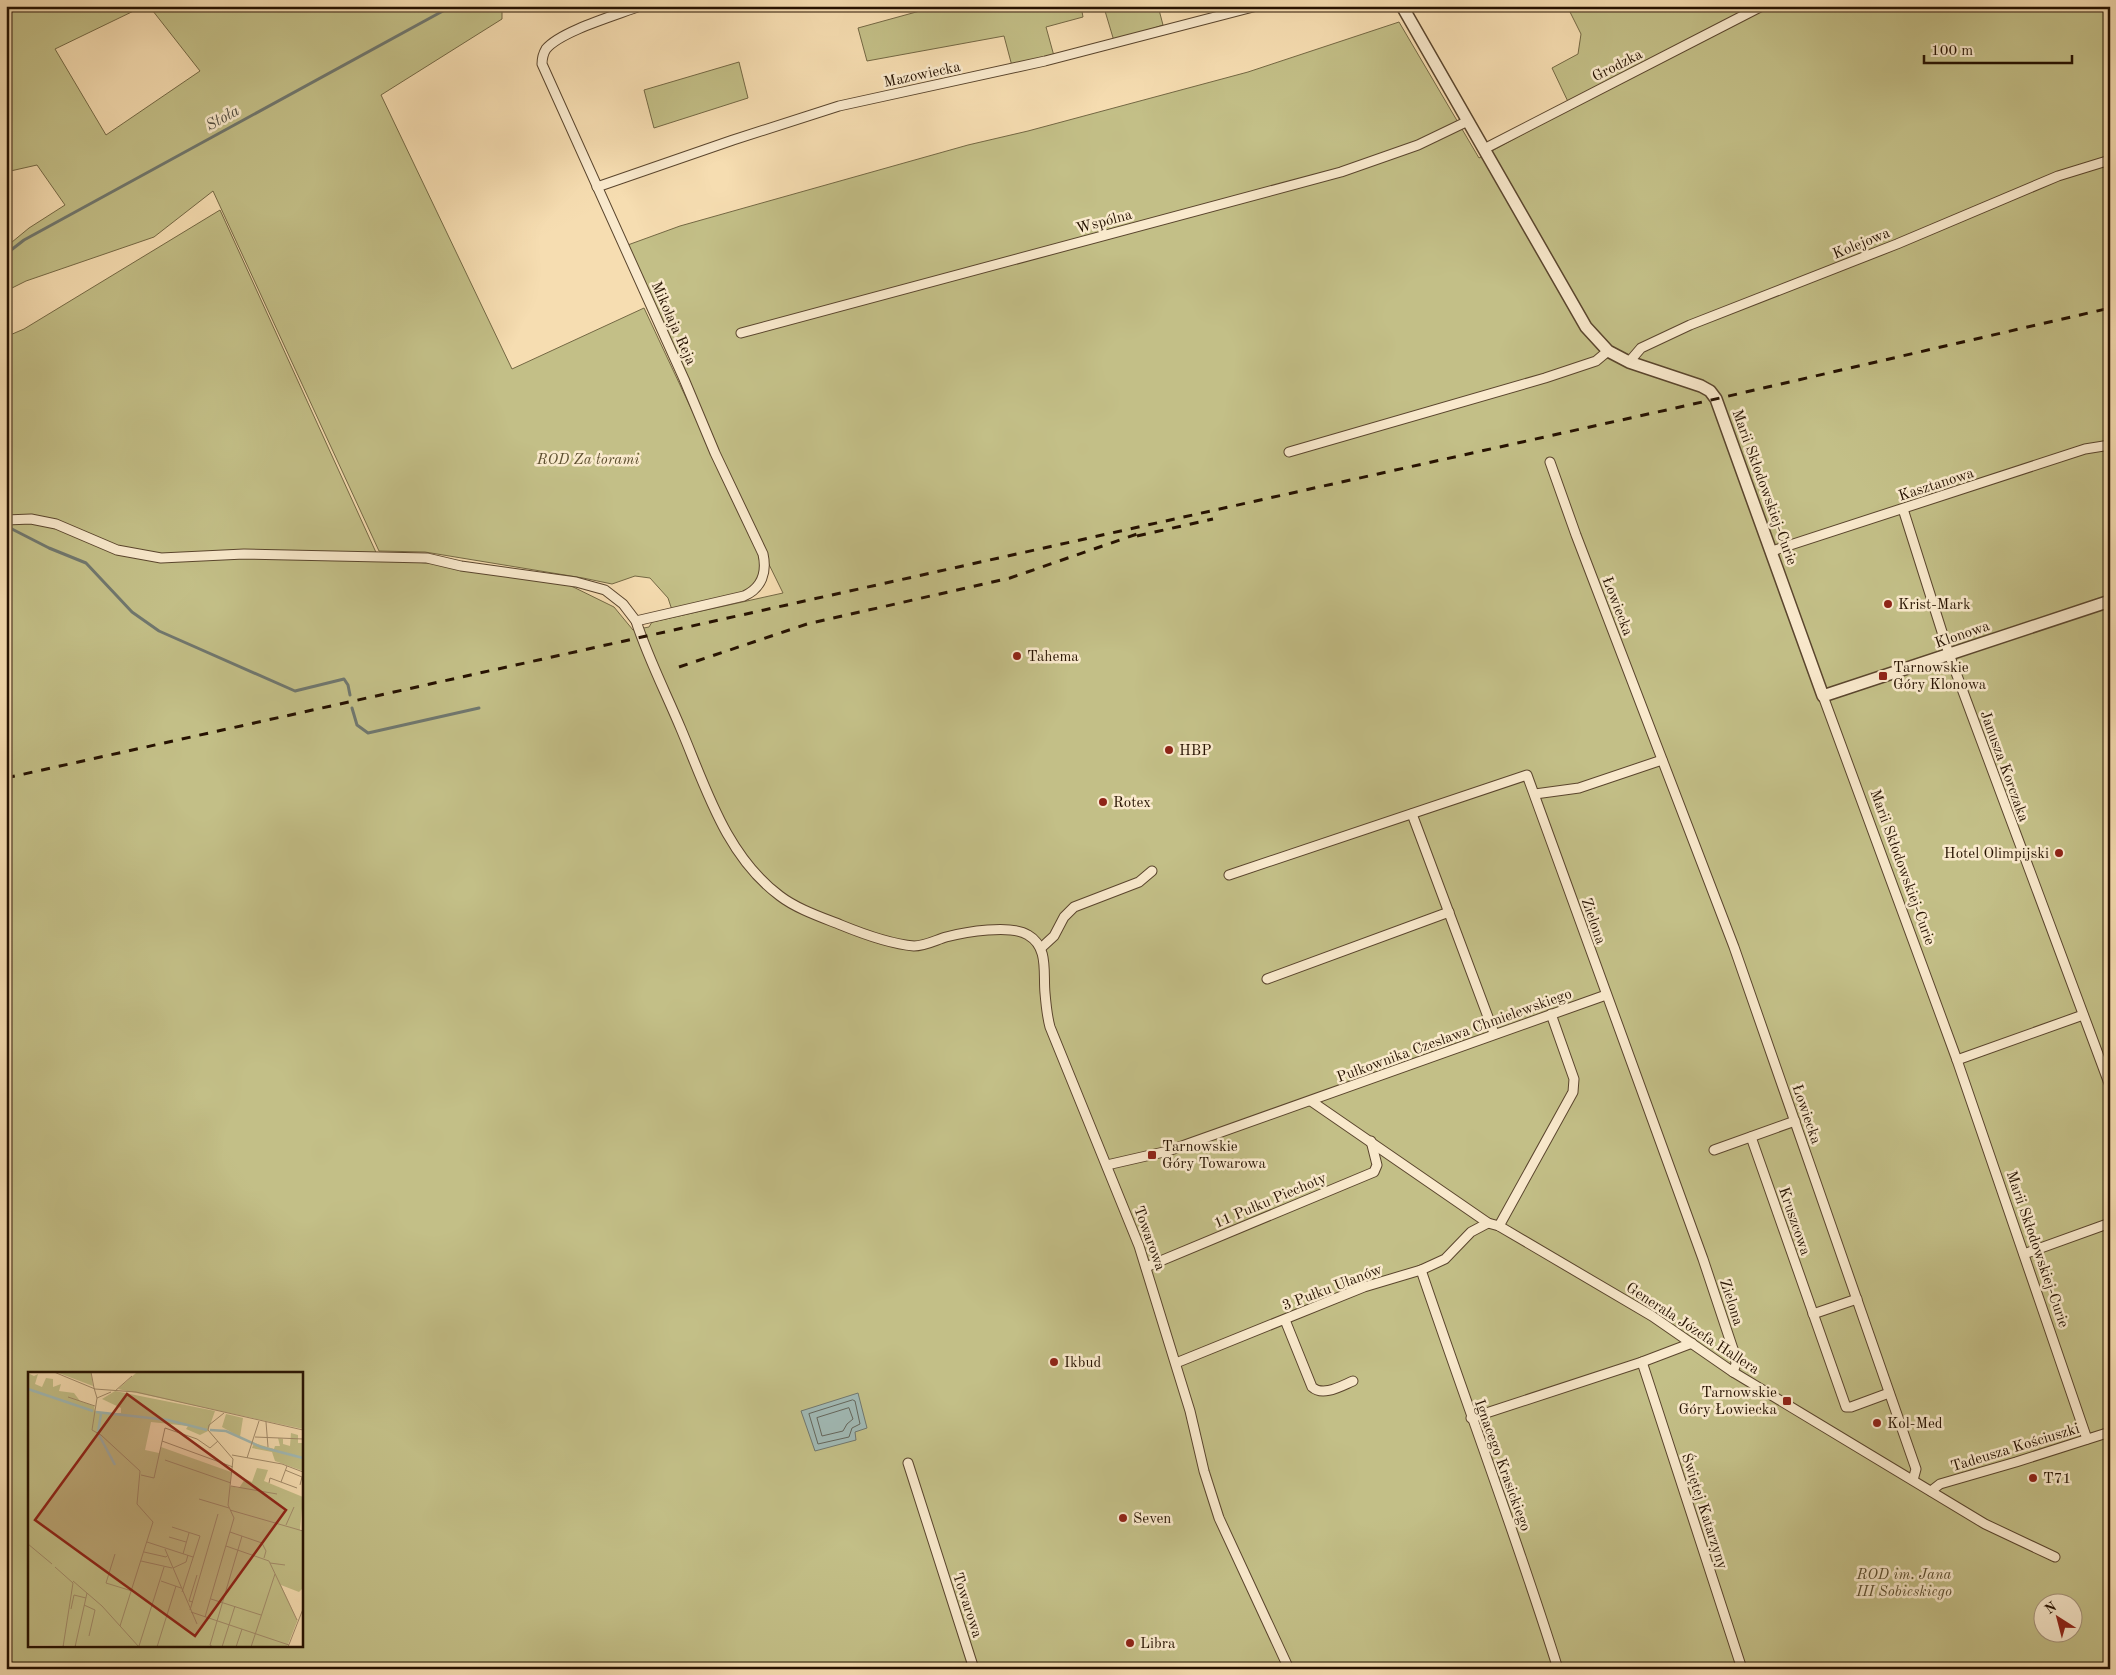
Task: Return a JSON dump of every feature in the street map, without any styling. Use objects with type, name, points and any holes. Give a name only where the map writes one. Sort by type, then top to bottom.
[{"type":"street","name":"Mikołaja Reja","points":[[636,621],[744,596],[753,592],[765,572],[763,554],[715,453],[684,379],[544,72],[542,58],[548,47],[555,41],[640,6]]},
{"type":"street","name":"Mazowiecka","points":[[598,188],[733,140],[839,106],[1046,61],[1258,6]]},
{"type":"street","points":[[1402,6],[1586,327],[1608,350],[1629,362]]},
{"type":"street","name":"Grodzka","points":[[1484,150],[1762,6]]},
{"type":"street","name":"Wspólna","points":[[741,332],[1341,172],[1418,145],[1468,121]]},
{"type":"street","name":"Kolejowa","points":[[1629,362],[1640,348],[1690,325],[1897,244],[2058,176],[2110,160]]},
{"type":"street","points":[[1289,452],[1545,378],[1596,361],[1608,350]]},
{"type":"street","name":"Marii Skłodowskiej-Curie","points":[[1629,362],[1701,386],[1710,391],[1716,399],[1957,1060],[2087,1439]]},
{"type":"street","name":"Kasztanowa","points":[[1772,551],[2085,449],[2110,444]]},
{"type":"street","name":"Łowiecka","points":[[1550,462],[1576,535],[1734,947],[1916,1468],[1913,1480]]},
{"type":"street","name":"Janusza Korczaka","points":[[1903,509],[1949,654],[2110,1086]]},
{"type":"street","points":[[6,520],[31,519],[56,524],[117,550],[161,558],[244,554],[427,558],[461,566],[576,582],[605,590],[622,604],[636,621],[725,832],[741,856],[753,871],[778,895],[829,921],[855,931],[920,946],[964,933],[1015,930],[1030,936],[1041,948],[1054,936],[1064,917],[1074,907],[1139,882],[1152,871]]},
{"type":"street","name":"Klonowa","points":[[1823,696],[2110,601]]},
{"type":"street","points":[[1535,794],[1579,788],[1662,760]]},
{"type":"street","name":"Zielona","points":[[1229,875],[1528,775],[1703,1259],[1735,1355],[1736,1364],[1733,1372]]},
{"type":"street","points":[[1412,814],[1494,1033]]},
{"type":"street","points":[[1267,979],[1449,912]]},
{"type":"street","name":"Towarowa","points":[[1041,948],[1044,956],[1046,1009],[1050,1027],[1132,1224],[1176,1363],[1190,1411],[1204,1471],[1219,1518],[1271,1626],[1289,1669]]},
{"type":"street","name":"Pułkownika Czesława Chmielewskiego","points":[[1315,1103],[1494,1033],[1606,995]]},
{"type":"street","points":[[1499,1226],[1573,1092],[1574,1079],[1551,1014]]},
{"type":"street","points":[[1957,1060],[2084,1016]]},
{"type":"street","points":[[1107,1165],[1168,1151],[1315,1103]]},
{"type":"street","name":"Generała Józefa Hallera","points":[[1315,1103],[1488,1223],[1499,1226],[1652,1316],[1733,1372],[1985,1524],[2056,1556]]},
{"type":"street","points":[[1714,1150],[1795,1121]]},
{"type":"street","name":"Kruszcowa","points":[[1751,1137],[1846,1407],[1851,1407],[1889,1393]]},
{"type":"street","name":"11 Pułku Piechoty","points":[[1146,1267],[1374,1172],[1377,1169],[1377,1164],[1371,1141]]},
{"type":"street","name":"3 Pułku Ułanów","points":[[1176,1363],[1364,1287],[1421,1270],[1445,1259],[1471,1232],[1488,1223]]},
{"type":"street","points":[[2024,1254],[2110,1223]]},
{"type":"street","name":"Ignacego Krasickiego","points":[[1421,1270],[1471,1418],[1532,1586],[1558,1669]]},
{"type":"street","points":[[1813,1314],[1857,1299]]},
{"type":"street","points":[[1285,1320],[1312,1387],[1323,1392],[1353,1381]]},
{"type":"street","points":[[1471,1418],[1642,1362],[1692,1343]]},
{"type":"street","name":"Świętej Katarzyny","points":[[1642,1362],[1742,1669]]},
{"type":"street","name":"Tadeusza Kościuszki","points":[[1931,1491],[1940,1484],[2110,1432]]},
{"type":"street","name":"Towarowa","points":[[908,1463],[974,1669]]},
{"type":"green space","name":"ROD Za torami","points":[[6,6],[144,6],[55,49],[106,135],[200,71],[149,6],[502,6],[502,19],[381,95],[512,369],[644,308],[754,543],[759,560],[760,573],[753,585],[738,594],[672,610],[668,598],[650,578],[635,576],[612,584],[425,552],[379,551],[213,191],[154,237],[26,281],[6,291],[6,247],[29,228],[65,205],[37,165],[6,172]]},
{"type":"green space","points":[[938,6],[997,6],[998,8],[1081,6],[1083,17],[1046,27],[1054,56],[1012,66],[1004,36],[867,61],[858,28]]},
{"type":"green space","points":[[1123,6],[1158,6],[1163,25],[1114,41],[1105,11]]},
{"type":"green space","name":"ROD im. Jana III Sobieskiego","points":[[1567,6],[2110,6],[2110,1669],[6,1669],[6,327],[10,335],[24,329],[220,210],[379,559],[451,565],[561,581],[614,607],[633,630],[649,627],[652,622],[783,593],[731,487],[625,246],[680,226],[968,145],[1028,131],[1248,72],[1399,22],[1479,158],[1571,108],[1552,68],[1578,54],[1581,34]]},
{"type":"green space","points":[[739,62],[748,98],[654,128],[644,90]]},
{"type":"water","points":[[858,1393],[867,1428],[855,1432],[856,1440],[815,1451],[801,1411]]},
{"type":"waterway","name":"Stoła","points":[[6,254],[24,240],[452,6]]},
{"type":"waterway","points":[[8,527],[49,548],[86,563],[132,612],[159,631],[295,691],[344,679],[348,685],[350,695]]},
{"type":"waterway","points":[[352,708],[357,725],[368,733],[479,708]]},
{"type":"railway","points":[[6,778],[1707,401],[2110,308]]},
{"type":"railway","points":[[1137,536],[1213,519]]},
{"type":"railway","points":[[679,667],[807,624],[1010,578],[1143,532]]},
{"type":"place","name":"Krist-Mark","points":[[1888,604]]},
{"type":"place","name":"Tahema","points":[[1017,656]]},
{"type":"place","name":"Tarnowskie Góry Klonowa","points":[[1883,676]]},
{"type":"place","name":"HBP","points":[[1169,750]]},
{"type":"place","name":"Rotex","points":[[1103,802]]},
{"type":"place","name":"Hotel Olimpijski","points":[[2059,853]]},
{"type":"place","name":"Tarnowskie Góry Towarowa","points":[[1152,1155]]},
{"type":"place","name":"Ikbud","points":[[1054,1362]]},
{"type":"place","name":"Tarnowskie Góry Łowiecka","points":[[1787,1401]]},
{"type":"place","name":"Kol-Med","points":[[1877,1423]]},
{"type":"place","name":"T71","points":[[2033,1478]]},
{"type":"place","name":"Seven","points":[[1123,1518]]},
{"type":"place","name":"Libra","points":[[1130,1643]]}]
